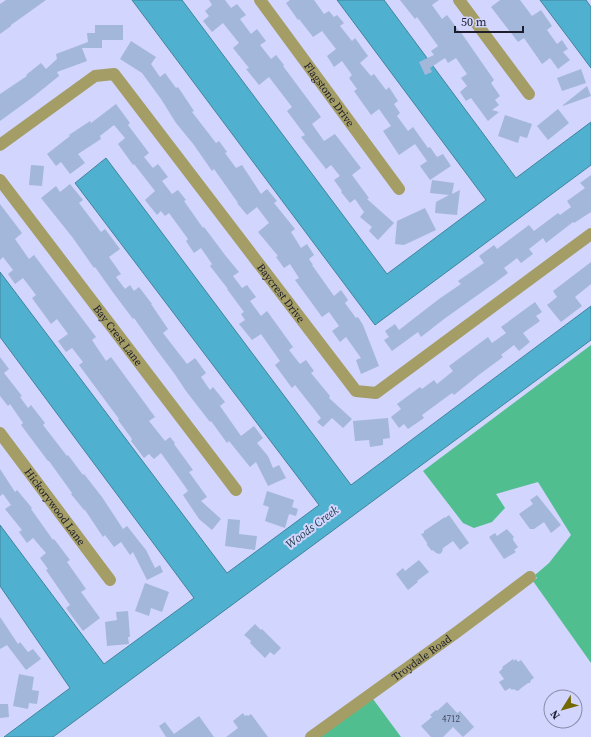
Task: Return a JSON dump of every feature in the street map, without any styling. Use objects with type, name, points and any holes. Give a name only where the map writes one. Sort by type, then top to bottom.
[{"type":"street","name":"Flagstone Drive","points":[[260,0],[399,189]]},
{"type":"street","points":[[459,0],[529,94]]},
{"type":"street","name":"Baycrest Drive","points":[[0,145],[95,76],[114,74],[356,391],[376,393],[591,234]]},
{"type":"street","name":"Bay Crest Lane","points":[[0,180],[236,490]]},
{"type":"street","name":"Hickorywood Lane","points":[[0,433],[110,580]]},
{"type":"street","name":"Troydale Road","points":[[312,737],[530,578]]},
{"type":"green space","points":[[591,345],[591,663],[533,581],[537,578],[535,575],[549,563],[571,535],[538,482],[496,494],[505,508],[492,522],[474,528],[463,523],[423,471]]},
{"type":"green space","points":[[373,699],[401,737],[320,737]]},
{"type":"water","points":[[132,0],[182,0],[387,274],[486,200],[337,0],[384,0],[516,178],[591,122],[591,165],[375,325]]},
{"type":"water","points":[[540,0],[586,0],[591,7],[591,68]]},
{"type":"water","name":"Woods Creek","points":[[106,158],[351,485],[591,306],[591,340],[53,737],[4,737],[70,688],[0,586],[0,525],[104,664],[194,598],[0,337],[0,272],[227,573],[319,505],[75,183]]},
{"type":"building","points":[[6,0],[46,0],[0,34],[0,4]]},
{"type":"building","points":[[209,0],[225,0],[231,8],[237,4],[246,15],[240,19],[251,34],[257,29],[266,41],[260,45],[271,59],[276,55],[321,117],[312,124],[324,141],[335,134],[361,168],[352,175],[369,198],[367,199],[394,223],[378,240],[369,231],[372,227],[360,217],[364,212],[355,199],[350,203],[341,192],[342,191],[334,180],[340,176],[331,165],[326,169],[301,137],[305,135],[287,111],[292,107],[269,77],[259,85],[246,69],[249,68],[233,48],[239,43],[223,23],[212,32],[203,21],[209,16],[205,11],[212,5]]},
{"type":"building","points":[[290,0],[314,0],[324,14],[329,11],[334,17],[337,15],[344,23],[340,26],[352,41],[355,38],[368,56],[360,63],[371,76],[374,74],[386,90],[389,87],[398,101],[394,104],[400,113],[397,116],[408,131],[413,127],[428,148],[430,147],[437,157],[443,154],[451,166],[430,180],[420,166],[427,161],[415,144],[399,155],[383,131],[391,126],[379,109],[371,115],[354,91],[357,89],[349,78],[352,75],[342,61],[334,67],[327,56],[336,49],[322,31],[313,37],[286,3]]},
{"type":"building","points":[[400,0],[439,0],[432,5],[442,19],[447,15],[494,80],[491,83],[500,96],[495,100],[499,105],[492,110],[499,112],[488,121],[471,98],[466,101],[460,92],[467,86],[461,78],[467,74],[456,58],[448,63],[445,58],[430,68],[432,72],[425,75],[419,62],[434,55],[431,51],[438,46],[417,17],[415,19]]},
{"type":"building","points":[[500,0],[520,0],[532,16],[541,10],[552,26],[547,30],[557,44],[562,40],[568,49],[563,52],[570,60],[558,69],[550,58],[542,64],[524,38],[518,42],[491,7]]},
{"type":"building","points":[[95,25],[123,25],[123,40],[102,40],[102,48],[82,48],[87,61],[57,72],[59,76],[0,121],[0,94],[27,76],[26,75],[41,63],[46,69],[57,59],[56,54],[88,42],[87,33],[95,33]]},
{"type":"building","points":[[131,41],[156,57],[151,64],[160,77],[165,73],[176,88],[178,87],[194,111],[192,112],[216,143],[219,141],[227,152],[225,153],[236,168],[242,165],[261,194],[267,189],[277,201],[274,203],[295,229],[291,232],[301,248],[307,244],[314,255],[309,259],[334,296],[341,290],[348,300],[345,303],[363,325],[379,366],[361,374],[356,360],[361,358],[346,337],[340,342],[332,331],[339,326],[329,312],[322,317],[295,280],[299,278],[290,264],[284,268],[276,257],[278,256],[258,232],[269,223],[257,207],[247,215],[214,169],[212,171],[176,123],[142,73],[120,59]]},
{"type":"building","points":[[581,69],[586,83],[562,91],[557,78]]},
{"type":"building","points":[[587,86],[591,96],[563,106],[563,105]]},
{"type":"building","points":[[116,104],[130,123],[128,125],[149,153],[144,157],[153,168],[158,164],[168,177],[162,181],[172,194],[178,190],[203,228],[204,227],[239,272],[233,276],[242,288],[247,285],[256,297],[250,301],[261,316],[267,311],[293,347],[289,350],[300,364],[306,360],[314,371],[311,373],[330,396],[329,398],[352,419],[343,428],[332,418],[323,427],[317,422],[321,418],[295,385],[292,388],[275,365],[280,361],[261,334],[252,340],[239,324],[245,320],[241,314],[244,312],[210,266],[212,264],[201,248],[194,253],[186,241],[188,239],[169,213],[165,216],[161,211],[157,215],[145,200],[155,191],[134,164],[133,165],[118,144],[125,138],[114,125],[100,136],[101,139],[78,154],[85,163],[70,174],[61,162],[56,166],[47,154],[70,136],[69,135],[90,121],[91,123]]},
{"type":"building","points":[[558,109],[569,123],[548,140],[537,126]]},
{"type":"building","points":[[505,115],[532,124],[527,138],[520,136],[518,143],[498,136]]},
{"type":"building","points":[[31,165],[44,166],[42,186],[29,185]]},
{"type":"building","points":[[591,175],[591,212],[574,223],[573,222],[546,243],[543,238],[529,249],[533,254],[521,263],[517,258],[504,268],[508,273],[496,282],[421,337],[418,332],[392,351],[384,340],[389,337],[385,331],[395,324],[399,330],[461,284],[458,281],[484,263],[479,256],[494,245],[497,249],[529,225],[534,231],[558,213],[560,215],[571,207],[567,201],[585,188],[580,183]]},
{"type":"building","points":[[432,180],[454,183],[452,194],[460,190],[457,215],[435,213],[436,202],[449,195],[430,193]]},
{"type":"building","points":[[70,184],[83,200],[79,203],[101,232],[105,229],[120,249],[109,257],[121,274],[116,277],[125,289],[130,285],[134,291],[139,287],[168,329],[163,333],[187,364],[195,358],[206,373],[201,377],[210,390],[213,387],[225,402],[220,406],[241,436],[254,426],[263,438],[257,443],[268,456],[273,468],[279,465],[286,478],[268,486],[256,462],[250,467],[229,441],[227,443],[186,391],[134,318],[133,319],[73,238],[41,198],[56,186],[60,192]]},
{"type":"building","points":[[0,204],[22,233],[15,239],[29,259],[34,255],[96,337],[92,340],[106,361],[111,357],[155,417],[149,421],[165,441],[170,437],[193,470],[189,472],[207,497],[201,501],[221,519],[212,530],[199,519],[183,495],[188,491],[161,453],[154,459],[149,454],[144,458],[131,441],[132,439],[118,420],[119,419],[79,365],[83,362],[72,348],[66,352],[58,341],[68,334],[57,319],[51,324],[32,298],[36,295],[23,278],[15,284],[8,274],[13,270],[3,257],[0,260]]},
{"type":"building","points":[[425,208],[436,230],[404,245],[395,244],[397,221]]},
{"type":"building","points":[[591,262],[591,284],[575,297],[582,306],[561,322],[547,305],[557,297],[553,291]]},
{"type":"building","points":[[535,302],[542,312],[536,316],[540,321],[523,333],[530,342],[519,351],[514,345],[501,355],[503,357],[454,395],[452,393],[422,415],[424,418],[408,429],[404,424],[399,428],[391,417],[401,409],[397,404],[420,387],[422,389],[434,380],[437,384],[453,371],[449,366],[488,337],[492,343],[506,333],[501,327]]},
{"type":"building","points":[[0,357],[9,369],[4,373],[22,396],[20,397],[28,408],[31,405],[45,423],[43,425],[102,497],[123,529],[127,526],[146,550],[155,568],[160,565],[163,572],[147,580],[133,552],[130,555],[121,542],[114,547],[105,535],[103,537],[85,510],[71,494],[72,493],[49,461],[21,425],[23,423],[10,404],[8,406],[0,396]]},
{"type":"building","points":[[388,418],[390,438],[383,439],[383,445],[370,447],[369,440],[355,441],[353,421]]},
{"type":"building","points":[[0,469],[15,492],[17,490],[32,508],[31,509],[53,540],[54,539],[70,560],[67,562],[86,589],[81,592],[100,618],[83,631],[66,608],[70,605],[46,570],[48,569],[40,558],[46,553],[33,538],[27,543],[19,532],[22,530],[5,509],[11,505],[3,494],[0,496]]},
{"type":"building","points":[[267,491],[294,500],[292,507],[298,509],[296,516],[289,514],[285,528],[265,521],[269,507],[263,505]]},
{"type":"building","points":[[537,495],[561,525],[551,533],[544,522],[534,529],[530,529],[519,514],[533,504],[530,500]]},
{"type":"building","points":[[449,515],[469,543],[460,550],[453,541],[443,548],[440,554],[436,553],[427,545],[421,534]]},
{"type":"building","points":[[228,519],[240,520],[239,534],[257,536],[255,550],[225,546]]},
{"type":"building","points":[[507,529],[514,537],[513,540],[518,547],[514,550],[516,552],[504,559],[489,537],[495,533],[497,536]]},
{"type":"building","points":[[419,560],[429,572],[408,590],[396,574],[403,568],[405,571]]},
{"type":"building","points":[[145,583],[169,592],[162,612],[151,608],[149,616],[135,611]]},
{"type":"building","points":[[128,611],[130,637],[128,637],[129,644],[107,646],[105,622],[117,620],[116,612]]},
{"type":"building","points":[[0,617],[18,644],[20,642],[28,652],[33,649],[41,659],[26,670],[7,645],[0,649]]},
{"type":"building","points":[[255,624],[281,648],[274,655],[270,652],[265,658],[244,635]]},
{"type":"building","points":[[513,659],[514,661],[516,659],[518,662],[521,660],[534,678],[530,683],[518,691],[510,688],[505,691],[499,682],[504,679],[499,672],[503,668],[502,667]]},
{"type":"building","points":[[19,674],[34,677],[32,690],[39,691],[37,704],[29,703],[28,709],[13,706]]},
{"type":"building","points":[[447,702],[457,713],[460,711],[474,727],[463,737],[453,727],[443,737],[431,737],[421,726],[432,717],[430,715]]},
{"type":"building","points":[[0,704],[8,704],[9,717],[0,718]]},
{"type":"building","points":[[243,713],[245,716],[251,714],[268,737],[226,737],[238,728],[233,721]]},
{"type":"building","points":[[199,716],[214,737],[166,737],[159,726],[165,722],[174,734]]}]
